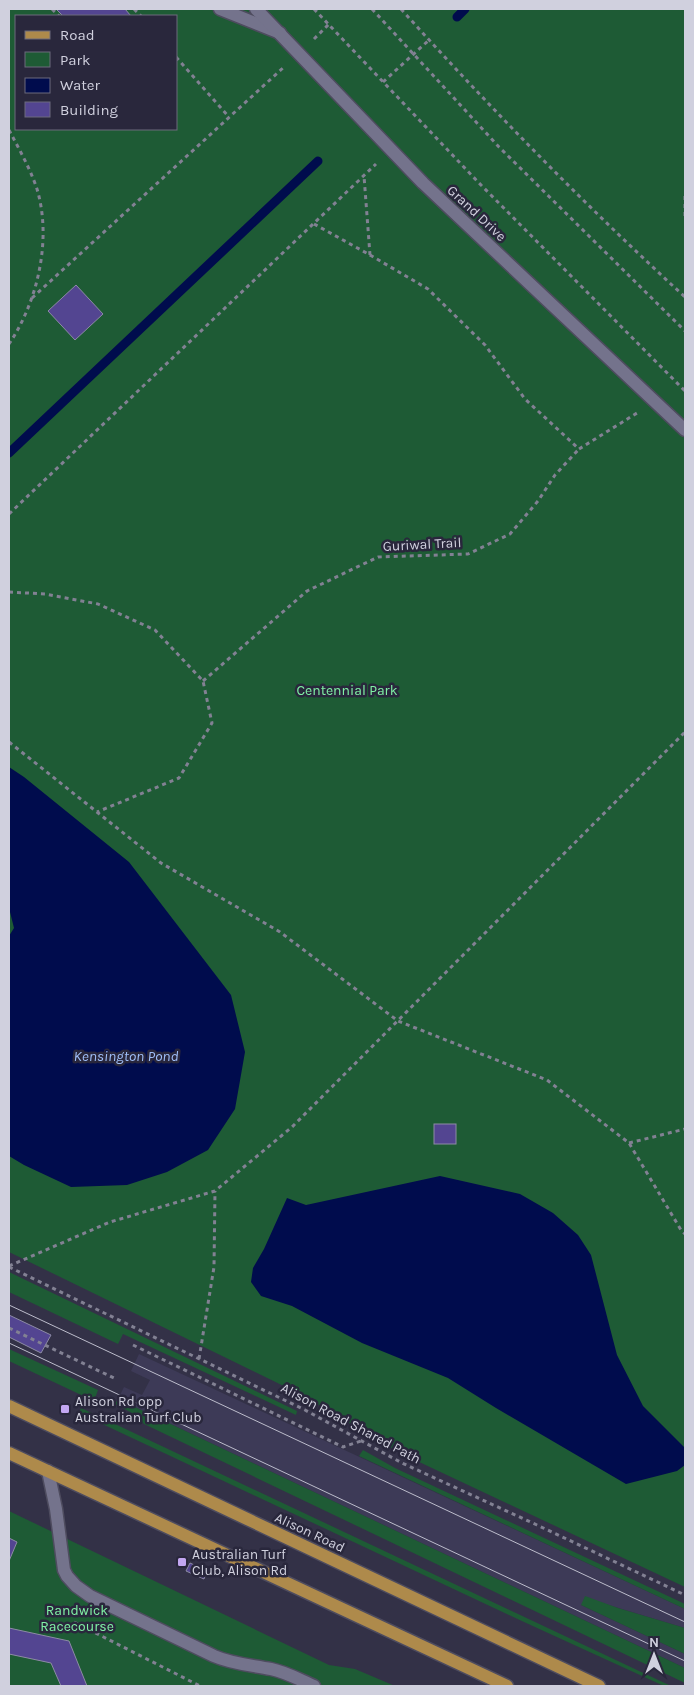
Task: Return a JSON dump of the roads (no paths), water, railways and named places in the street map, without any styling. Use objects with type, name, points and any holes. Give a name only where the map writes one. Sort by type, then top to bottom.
[{"type":"main road","name":"Alison Road","points":[[9,1406],[599,1686]]},
{"type":"main road","points":[[9,1453],[506,1686]]},
{"type":"street","points":[[220,9],[280,33]]},
{"type":"street","name":"Grand Drive","points":[[256,9],[423,183],[685,430]]},
{"type":"street","points":[[48,1471],[56,1509],[62,1565],[67,1576],[76,1586],[90,1596],[214,1656],[233,1663],[284,1673],[314,1686]]},
{"type":"water","name":"Kensington Pond","points":[[9,767],[129,862],[231,995],[245,1052],[235,1109],[208,1150],[167,1172],[127,1185],[71,1187],[9,1156],[9,936],[14,928],[9,908]]},
{"type":"water","points":[[440,1176],[520,1194],[553,1213],[578,1235],[591,1255],[617,1355],[643,1406],[685,1448],[685,1465],[677,1471],[626,1484],[448,1378],[362,1343],[292,1306],[261,1296],[251,1282],[253,1268],[264,1249],[287,1198],[306,1205]]},
{"type":"waterway","points":[[457,17],[465,9]]},
{"type":"waterway","points":[[9,453],[318,161]]},
{"type":"tram line","points":[[9,1305],[685,1622]]},
{"type":"tram line","points":[[9,1343],[685,1661]]},
{"type":"place","name":"Alison Rd opp Australian Turf Club","points":[[65,1409]]},
{"type":"place","name":"Australian Turf Club, Alison Rd","points":[[182,1562]]},
{"type":"park label","name":"Centennial Park","points":[[347,690]]},
{"type":"park label","name":"Randwick Racecourse","points":[[77,1618]]}]
